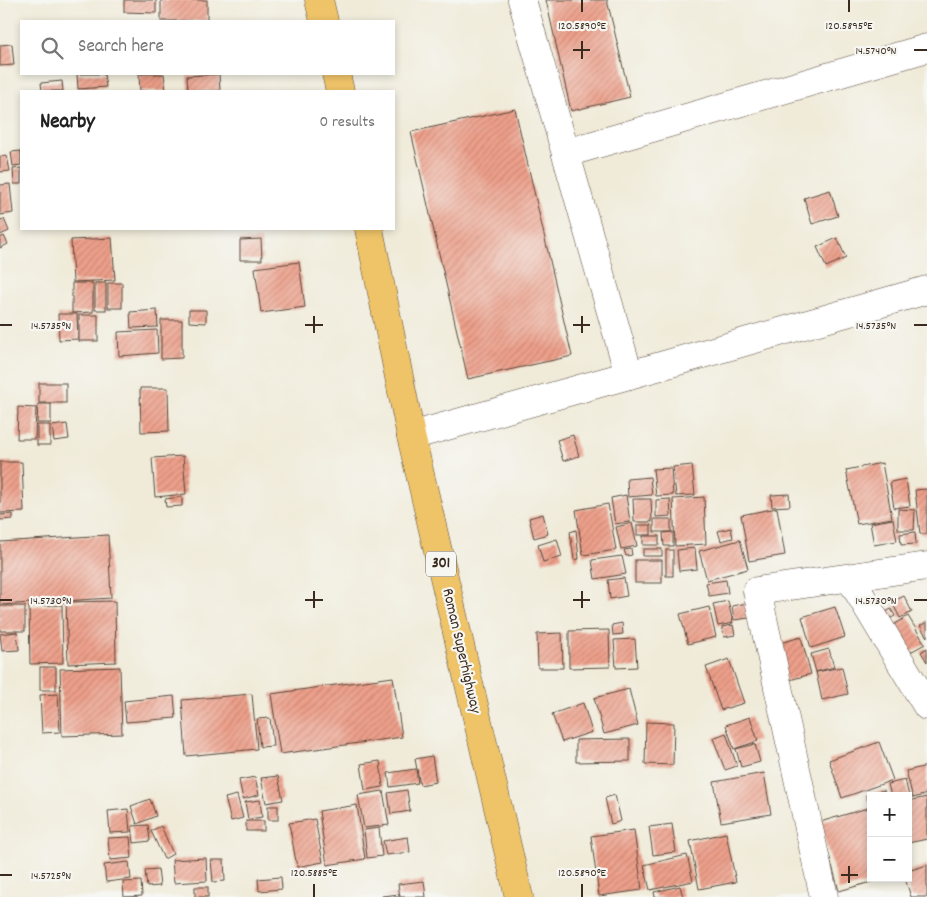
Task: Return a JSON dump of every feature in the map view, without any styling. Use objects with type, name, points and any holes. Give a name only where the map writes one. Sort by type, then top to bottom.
[{"type":"main road","points":[[319,0],[324,20]]},
{"type":"main road","points":[[336,75],[340,90]]},
{"type":"main road","name":"Roman Superhighway","points":[[369,230],[411,436],[519,897]]},
{"type":"street","points":[[522,0],[629,375]]},
{"type":"street","points":[[566,153],[927,48]]},
{"type":"street","points":[[411,436],[927,290]]},
{"type":"street","points":[[824,897],[757,592],[927,566]]},
{"type":"street","points":[[850,578],[927,706]]},
{"type":"building","points":[[124,0],[156,0],[156,13],[124,12]]},
{"type":"building","points":[[161,0],[207,0],[207,20],[161,20]]},
{"type":"building","points":[[546,0],[607,0],[630,97],[571,111]]},
{"type":"building","points":[[12,44],[14,65],[0,66],[0,45]]},
{"type":"building","points":[[77,75],[104,75],[106,87],[78,89]]},
{"type":"building","points":[[139,75],[164,75],[166,90],[140,90]]},
{"type":"building","points":[[219,75],[220,90],[188,90],[187,76]]},
{"type":"building","points":[[62,81],[63,90],[42,90],[41,83]]},
{"type":"building","points":[[515,109],[572,356],[468,379],[411,132]]},
{"type":"building","points":[[20,151],[20,165],[13,166],[11,152]]},
{"type":"building","points":[[7,156],[10,171],[0,172],[0,157]]},
{"type":"building","points":[[20,168],[20,184],[14,184],[13,169]]},
{"type":"building","points":[[10,184],[13,213],[0,215],[0,185]]},
{"type":"building","points":[[830,190],[838,216],[812,224],[804,198]]},
{"type":"building","points":[[4,219],[9,231],[0,235],[0,220]]},
{"type":"building","points":[[4,236],[8,244],[0,248],[0,238]]},
{"type":"building","points":[[112,238],[115,280],[73,282],[71,240]]},
{"type":"building","points":[[837,238],[846,258],[826,267],[817,247]]},
{"type":"building","points":[[261,239],[262,260],[240,260],[240,240]]},
{"type":"building","points":[[299,262],[305,307],[261,313],[255,268]]},
{"type":"building","points":[[72,283],[93,283],[93,312],[72,313]]},
{"type":"building","points":[[95,283],[106,283],[106,310],[95,310]]},
{"type":"building","points":[[108,283],[122,283],[122,308],[108,308]]},
{"type":"building","points":[[157,310],[158,327],[131,328],[130,312]]},
{"type":"building","points":[[189,310],[206,310],[206,323],[189,322]]},
{"type":"building","points":[[58,314],[77,314],[78,339],[59,340]]},
{"type":"building","points":[[79,315],[98,315],[98,341],[79,341]]},
{"type":"building","points":[[161,320],[182,320],[182,358],[161,359]]},
{"type":"building","points":[[157,330],[158,353],[119,356],[118,332]]},
{"type":"building","points":[[39,383],[66,383],[66,403],[39,403]]},
{"type":"building","points":[[140,388],[168,388],[169,431],[141,432]]},
{"type":"building","points":[[38,404],[51,404],[51,423],[37,423]]},
{"type":"building","points":[[18,407],[36,408],[35,439],[17,439]]},
{"type":"building","points":[[67,424],[69,439],[54,441],[52,426]]},
{"type":"building","points":[[37,425],[50,425],[50,445],[37,445]]},
{"type":"building","points":[[573,435],[579,456],[563,461],[557,440]]},
{"type":"building","points":[[183,456],[186,494],[155,497],[152,458]]},
{"type":"building","points":[[0,462],[22,462],[24,512],[0,513]]},
{"type":"building","points":[[882,463],[892,518],[857,524],[846,470]]},
{"type":"building","points":[[692,465],[695,495],[676,496],[673,467]]},
{"type":"building","points":[[671,468],[673,495],[656,496],[653,469]]},
{"type":"building","points":[[650,477],[652,495],[628,497],[627,479]]},
{"type":"building","points":[[906,479],[910,506],[894,508],[890,482]]},
{"type":"building","points":[[927,489],[927,534],[920,534],[915,490]]},
{"type":"building","points":[[789,494],[790,506],[772,507],[771,495]]},
{"type":"building","points":[[626,495],[630,522],[615,524],[611,498]]},
{"type":"building","points":[[182,497],[182,506],[166,507],[165,499]]},
{"type":"building","points":[[704,497],[706,544],[675,546],[673,499]]},
{"type":"building","points":[[633,499],[651,499],[652,522],[634,522]]},
{"type":"building","points":[[670,499],[671,516],[656,517],[656,500]]},
{"type":"building","points":[[608,504],[616,550],[583,555],[576,510]]},
{"type":"building","points":[[777,508],[785,555],[749,561],[741,515]]},
{"type":"building","points":[[898,509],[915,510],[914,530],[898,530]]},
{"type":"building","points":[[13,514],[13,519],[0,520],[0,515]]},
{"type":"building","points":[[543,514],[548,534],[534,538],[529,518]]},
{"type":"building","points":[[654,519],[671,519],[671,532],[654,532]]},
{"type":"building","points":[[893,519],[897,541],[874,545],[870,523]]},
{"type":"building","points":[[632,523],[637,546],[621,549],[616,527]]},
{"type":"building","points":[[637,525],[651,525],[651,535],[637,535]]},
{"type":"building","points":[[731,528],[733,538],[721,541],[718,531]]},
{"type":"building","points":[[576,530],[579,559],[574,560],[570,532]]},
{"type":"building","points":[[673,532],[673,546],[664,546],[663,533]]},
{"type":"building","points":[[915,532],[916,544],[901,545],[900,534]]},
{"type":"building","points":[[108,535],[111,598],[0,605],[0,542]]},
{"type":"building","points":[[643,536],[659,536],[659,545],[643,545]]},
{"type":"building","points":[[557,539],[562,557],[543,562],[538,545]]},
{"type":"building","points":[[740,540],[748,569],[707,580],[699,551]]},
{"type":"building","points":[[695,548],[697,569],[679,571],[677,550]]},
{"type":"building","points":[[631,549],[632,555],[626,556],[624,550]]},
{"type":"building","points":[[643,549],[662,549],[662,556],[643,556]]},
{"type":"building","points":[[666,550],[673,550],[673,576],[666,576]]},
{"type":"building","points":[[622,556],[626,574],[595,579],[592,560]]},
{"type":"building","points":[[635,560],[662,560],[662,583],[635,583]]},
{"type":"building","points":[[624,578],[627,596],[610,599],[608,580]]},
{"type":"building","points":[[726,580],[728,593],[709,596],[706,583]]},
{"type":"building","points":[[904,596],[912,612],[900,618],[892,602]]},
{"type":"building","points":[[115,601],[116,662],[68,664],[66,602]]},
{"type":"building","points":[[728,601],[733,623],[718,626],[713,604]]},
{"type":"building","points":[[747,603],[749,618],[734,620],[732,606]]},
{"type":"building","points":[[62,605],[63,663],[30,664],[29,606]]},
{"type":"building","points":[[0,606],[25,606],[25,631],[0,631]]},
{"type":"building","points":[[709,607],[716,637],[688,644],[680,614]]},
{"type":"building","points":[[835,607],[845,637],[811,648],[802,617]]},
{"type":"building","points":[[891,609],[895,616],[891,618],[886,612]]},
{"type":"building","points":[[908,616],[925,644],[905,655],[889,628]]},
{"type":"building","points":[[927,622],[927,637],[920,626]]},
{"type":"building","points":[[622,623],[623,634],[613,635],[612,625]]},
{"type":"building","points":[[733,625],[735,635],[724,637],[722,627]]},
{"type":"building","points":[[609,630],[610,667],[569,668],[569,631]]},
{"type":"building","points":[[17,632],[19,650],[2,651],[0,634]]},
{"type":"building","points":[[562,633],[563,668],[538,668],[537,634]]},
{"type":"building","points":[[801,637],[811,674],[786,681],[777,644]]},
{"type":"building","points":[[635,639],[637,667],[616,668],[614,640]]},
{"type":"building","points":[[927,648],[927,662],[921,652]]},
{"type":"building","points":[[829,649],[834,667],[816,672],[811,654]]},
{"type":"building","points":[[729,659],[744,703],[721,710],[706,667]]},
{"type":"building","points":[[40,667],[56,667],[56,690],[40,690]]},
{"type":"building","points":[[120,667],[122,734],[62,736],[60,669]]},
{"type":"building","points":[[842,667],[848,694],[822,700],[816,672]]},
{"type":"building","points":[[393,677],[402,737],[280,754],[271,694]]},
{"type":"building","points":[[629,689],[638,725],[604,734],[594,698]]},
{"type":"building","points":[[58,694],[60,732],[42,733],[40,695]]},
{"type":"building","points":[[252,694],[257,749],[186,756],[182,700]]},
{"type":"building","points":[[174,696],[176,718],[126,722],[124,701]]},
{"type":"building","points":[[583,703],[592,732],[562,742],[552,714]]},
{"type":"building","points":[[750,717],[758,741],[734,749],[726,725]]},
{"type":"building","points":[[270,718],[273,746],[260,747],[257,719]]},
{"type":"building","points":[[646,722],[674,723],[673,765],[645,764]]},
{"type":"building","points":[[726,733],[737,766],[725,770],[713,738]]},
{"type":"building","points":[[630,739],[630,761],[576,762],[576,740]]},
{"type":"building","points":[[879,742],[893,780],[842,798],[829,760]]},
{"type":"building","points":[[755,744],[760,762],[741,767],[736,749]]},
{"type":"building","points":[[432,756],[436,782],[420,785],[415,759]]},
{"type":"building","points":[[380,761],[383,787],[365,790],[361,764]]},
{"type":"building","points":[[927,766],[927,794],[913,798],[906,771]]},
{"type":"building","points":[[416,769],[418,783],[390,787],[388,773]]},
{"type":"building","points":[[764,773],[771,814],[721,822],[714,782]]},
{"type":"building","points":[[278,776],[283,800],[266,803],[261,778]]},
{"type":"building","points":[[255,777],[259,795],[243,799],[239,780]]},
{"type":"building","points":[[905,780],[908,792],[890,792],[888,784]]},
{"type":"building","points":[[407,790],[410,811],[391,814],[388,793]]},
{"type":"building","points":[[383,791],[389,825],[364,828],[358,795]]},
{"type":"building","points":[[237,795],[243,818],[231,821],[225,798]]},
{"type":"building","points":[[615,795],[621,821],[611,824],[605,798]]},
{"type":"building","points":[[927,797],[927,839],[912,842],[912,837],[912,800]]},
{"type":"building","points":[[150,799],[156,816],[137,824],[131,806]]},
{"type":"building","points":[[260,800],[262,817],[248,819],[245,802]]},
{"type":"building","points":[[357,805],[365,859],[327,865],[319,811]]},
{"type":"building","points":[[268,806],[278,806],[278,820],[268,820]]},
{"type":"building","points":[[867,808],[867,882],[871,882],[839,891],[820,822]]},
{"type":"building","points":[[128,809],[130,832],[110,833],[108,811]]},
{"type":"building","points":[[315,819],[323,862],[297,867],[289,823]]},
{"type":"building","points":[[246,821],[264,821],[264,831],[246,831]]},
{"type":"building","points":[[672,824],[676,852],[653,855],[649,827]]},
{"type":"building","points":[[148,825],[150,841],[134,843],[132,826]]},
{"type":"building","points":[[161,826],[173,854],[164,859],[151,831]]},
{"type":"building","points":[[379,828],[382,856],[367,858],[364,830]]},
{"type":"building","points":[[634,830],[642,890],[599,896],[591,836]]},
{"type":"building","points":[[726,833],[736,882],[699,889],[690,841]]},
{"type":"building","points":[[130,837],[132,858],[110,860],[108,838]]},
{"type":"building","points":[[408,837],[410,852],[386,855],[383,841]]},
{"type":"building","points":[[687,855],[693,881],[650,890],[644,865]]},
{"type":"building","points":[[206,858],[207,881],[174,883],[172,860]]},
{"type":"building","points":[[211,860],[224,860],[225,881],[213,882]]},
{"type":"building","points":[[129,862],[131,879],[106,882],[104,865]]},
{"type":"building","points":[[927,865],[927,897],[911,897],[906,882],[912,882],[912,870]]},
{"type":"building","points":[[158,869],[160,886],[147,887],[145,870]]},
{"type":"building","points":[[281,877],[282,889],[259,891],[258,879]]},
{"type":"building","points":[[141,881],[142,896],[124,897],[123,882]]},
{"type":"building","points":[[424,881],[426,897],[400,897],[398,884]]},
{"type":"building","points":[[680,886],[683,897],[655,897],[654,892]]},
{"type":"building","points":[[195,887],[208,887],[208,897],[195,897]]},
{"type":"building","points":[[399,894],[399,897],[382,897],[382,896]]}]
